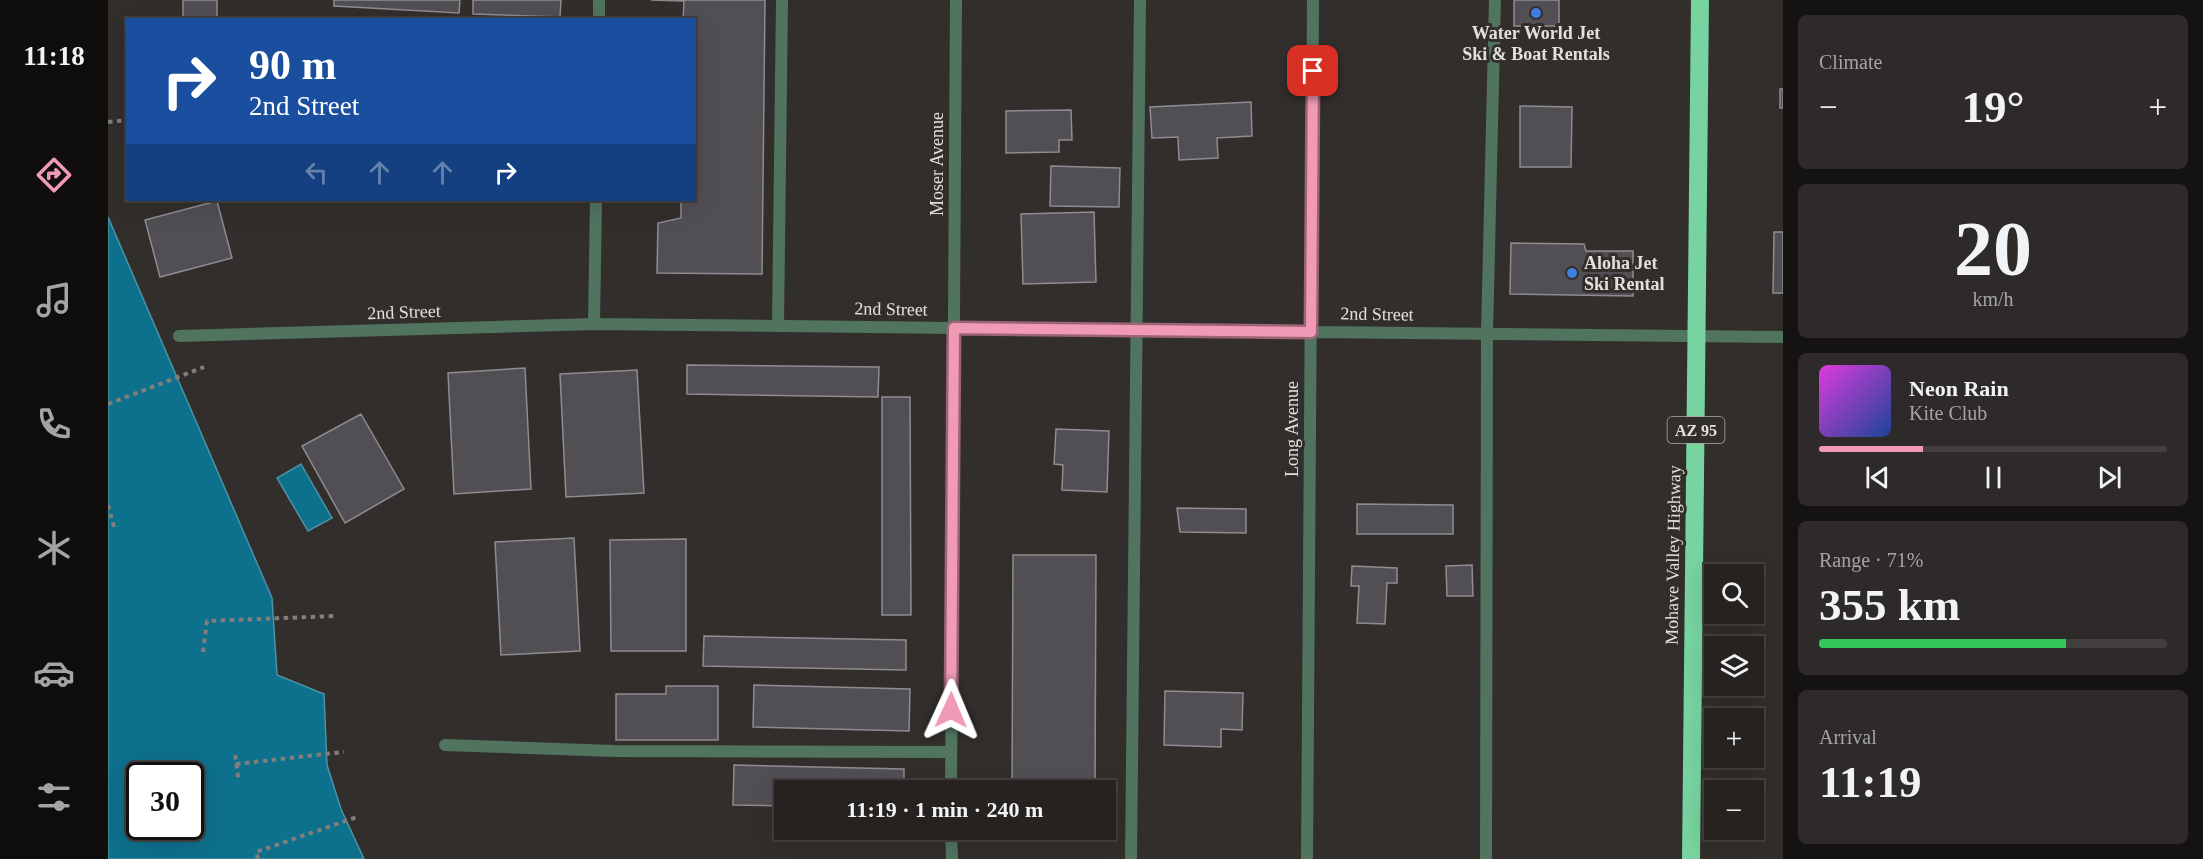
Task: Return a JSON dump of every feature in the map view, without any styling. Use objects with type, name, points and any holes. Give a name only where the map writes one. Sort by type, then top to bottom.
[{"type":"highway","name":"Mohave Valley Highway","points":[[1691,859],[1700,0]]},
{"type":"street","points":[[599,0],[599,18]]},
{"type":"street","points":[[778,326],[782,0]]},
{"type":"street","name":"Moser Avenue","points":[[951,780],[956,0]]},
{"type":"street","points":[[1131,859],[1140,0]]},
{"type":"street","name":"Long Avenue","points":[[1307,859],[1313,0]]},
{"type":"street","points":[[1486,859],[1487,333],[1495,0]]},
{"type":"street","points":[[594,324],[596,201]]},
{"type":"street","name":"2nd Street","points":[[179,336],[594,324],[1783,337]]},
{"type":"street","points":[[445,745],[614,751],[951,752]]},
{"type":"street","points":[[951,840],[952,859]]},
{"type":"path","points":[[108,122],[126,120]]},
{"type":"path","points":[[108,404],[204,367]]},
{"type":"path","points":[[108,505],[115,530]]},
{"type":"path","points":[[203,652],[207,621],[335,616]]},
{"type":"path","points":[[236,764],[344,752]]},
{"type":"path","points":[[235,755],[239,782]]},
{"type":"path","points":[[258,859],[256,852],[357,817]]},
{"type":"water","points":[[108,217],[272,598],[277,675],[324,694],[327,765],[341,809],[364,859],[108,859]]},
{"type":"water","points":[[301,464],[332,518],[308,531],[277,478]]},
{"type":"building","points":[[183,0],[217,0],[217,18],[183,18]]},
{"type":"building","points":[[334,0],[460,0],[459,13],[334,6]]},
{"type":"building","points":[[473,0],[561,0],[560,17],[473,14]]},
{"type":"building","points":[[651,0],[765,0],[762,274],[657,273],[658,223],[681,218],[681,201],[696,201],[696,18],[683,18],[684,1]]},
{"type":"building","name":"Water World Jet Ski & Boat Rentals","points":[[1514,0],[1559,0],[1559,26],[1514,26]]},
{"type":"building","points":[[1780,89],[1783,89],[1783,108],[1780,108]]},
{"type":"building","points":[[1251,102],[1252,136],[1217,138],[1218,158],[1179,160],[1178,137],[1152,138],[1150,107]]},
{"type":"building","points":[[1520,106],[1572,107],[1571,167],[1520,167]]},
{"type":"building","points":[[1071,110],[1072,140],[1059,140],[1059,152],[1006,153],[1006,111]]},
{"type":"building","points":[[1051,166],[1120,168],[1119,207],[1050,206]]},
{"type":"building","points":[[217,201],[232,258],[160,277],[145,220]]},
{"type":"building","points":[[1094,212],[1096,282],[1023,284],[1021,214]]},
{"type":"building","points":[[1774,232],[1783,232],[1783,293],[1773,293]]},
{"type":"building","name":"Aloha Jet Ski Rental","points":[[1511,243],[1584,244],[1586,251],[1633,251],[1633,296],[1510,294]]},
{"type":"building","points":[[687,365],[879,367],[878,397],[687,394]]},
{"type":"building","points":[[525,368],[531,489],[454,494],[448,373]]},
{"type":"building","points":[[637,370],[644,493],[566,497],[560,374]]},
{"type":"building","points":[[882,397],[910,397],[911,615],[882,615]]},
{"type":"building","points":[[361,414],[404,489],[345,523],[302,446]]},
{"type":"building","points":[[1056,429],[1109,431],[1107,492],[1062,490],[1063,465],[1054,464]]},
{"type":"building","points":[[1357,504],[1453,505],[1453,534],[1357,534]]},
{"type":"building","points":[[1177,508],[1246,509],[1246,533],[1180,532]]},
{"type":"building","points":[[574,538],[580,651],[501,655],[495,542]]},
{"type":"building","points":[[686,539],[686,651],[611,651],[610,540]]},
{"type":"building","points":[[1013,555],[1096,555],[1095,780],[1012,780]]},
{"type":"building","points":[[1472,565],[1473,596],[1447,596],[1446,566]]},
{"type":"building","points":[[1352,566],[1397,568],[1397,583],[1387,583],[1385,624],[1357,623],[1359,586],[1351,586]]},
{"type":"building","points":[[704,636],[906,640],[906,670],[703,666]]},
{"type":"building","points":[[754,685],[910,689],[909,731],[753,727]]},
{"type":"building","points":[[666,686],[718,686],[718,740],[616,740],[616,694],[666,694]]},
{"type":"building","points":[[1165,691],[1243,693],[1242,730],[1221,729],[1221,747],[1164,745]]},
{"type":"building","points":[[734,765],[904,769],[904,780],[774,780],[774,806],[733,805]]},
{"type":"place","name":"Water World Jet Ski & Boat Rentals","points":[[1536,13]]},
{"type":"place","name":"Aloha Jet Ski Rental","points":[[1572,273]]},
{"type":"route","points":[[951,710],[954,328],[1311,332],[1313,71]]}]
